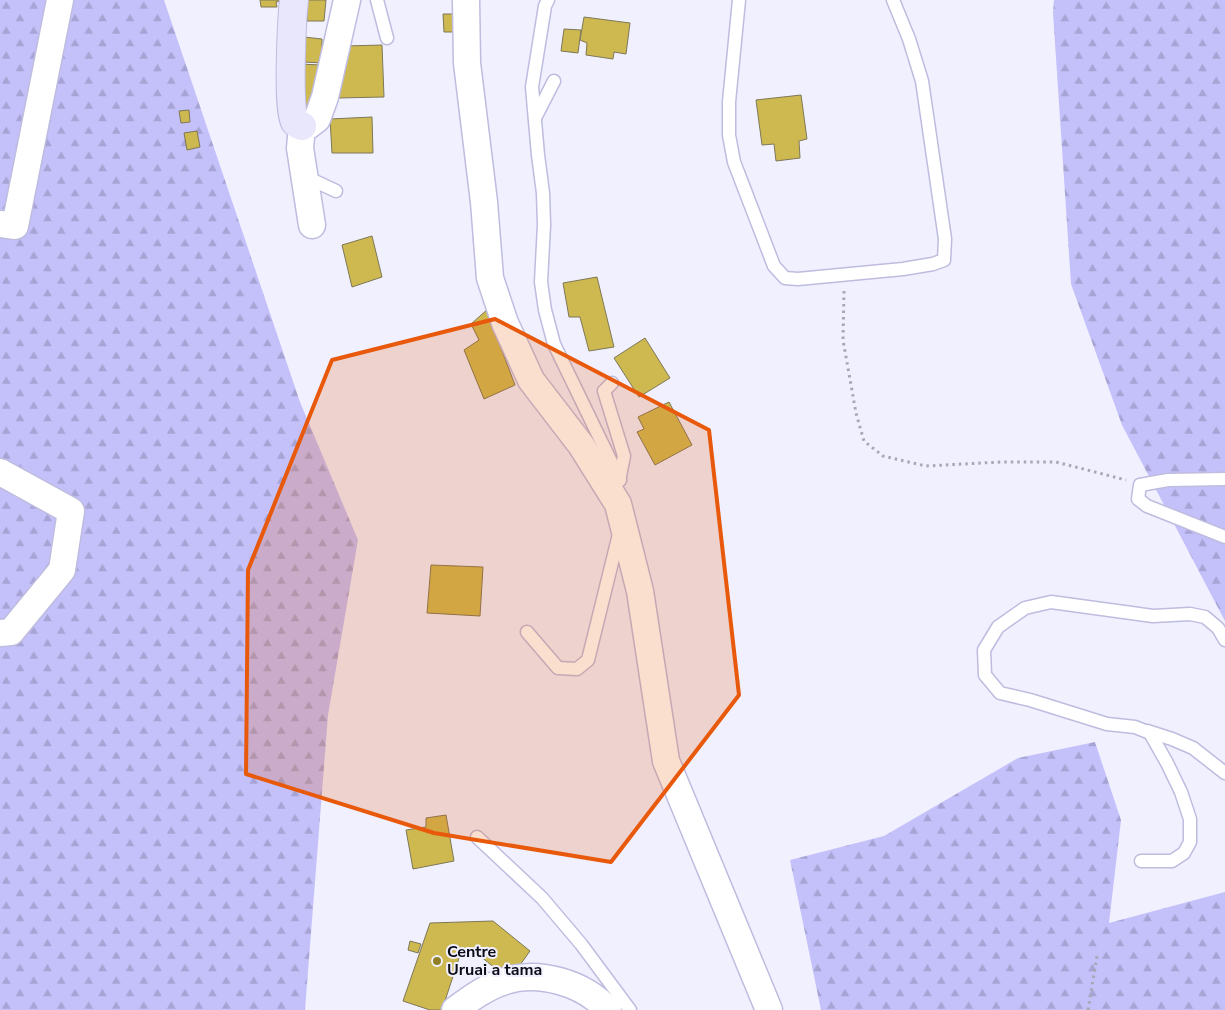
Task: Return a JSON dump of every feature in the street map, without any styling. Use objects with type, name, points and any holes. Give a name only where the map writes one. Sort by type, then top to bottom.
[{"type":"street","points":[[0,224],[16,226],[60,0]]},
{"type":"street","points":[[294,0],[290,75],[292,114],[295,122],[302,126],[308,126],[317,119],[325,97],[347,0]]},
{"type":"street","points":[[466,0],[467,63],[484,202],[490,278],[505,323],[531,380],[581,445],[615,485],[640,591],[666,761],[769,1010]]},
{"type":"street","points":[[302,126],[300,148],[312,225]]},
{"type":"street","points":[[0,472],[71,511],[62,570],[11,632],[0,633]]},
{"type":"street","points":[[454,1010],[478,994],[506,981],[528,977],[554,979],[576,987],[600,1001],[608,1010]]},
{"type":"lane","points":[[377,0],[387,38]]},
{"type":"lane","points":[[548,0],[545,6],[532,87],[543,193],[544,225],[541,282],[545,310],[554,344],[615,485]]},
{"type":"lane","points":[[739,0],[729,102],[729,135],[734,162],[774,266],[785,278],[798,279],[933,264],[944,260],[945,239],[922,81],[909,39],[893,0]]},
{"type":"lane","points":[[535,118],[554,81]]},
{"type":"lane","points":[[304,176],[336,191]]},
{"type":"lane","points":[[612,383],[604,390],[624,456],[615,485]]},
{"type":"lane","points":[[1225,479],[1168,480],[1140,485],[1138,490],[1138,499],[1147,506],[1225,537]]},
{"type":"lane","points":[[527,632],[558,668],[577,669],[588,660],[622,521]]},
{"type":"lane","points":[[1225,640],[1218,628],[1205,616],[1190,614],[1153,616],[1051,602],[1026,608],[998,627],[984,650],[985,675],[1000,693],[1030,700],[1107,724],[1135,727],[1172,739],[1193,748],[1225,773]]},
{"type":"lane","points":[[1141,861],[1172,861],[1184,853],[1190,842],[1190,819],[1181,792],[1167,763],[1147,731]]},
{"type":"lane","points":[[478,837],[542,898],[581,944],[630,1010]]},
{"type":"path","points":[[844,275],[842,340],[856,414],[864,441],[883,456],[926,466],[1001,462],[1056,462],[1144,485]]},
{"type":"path","points":[[1088,1010],[1098,956]]},
{"type":"highlighted area","points":[[495,319],[709,430],[739,695],[611,862],[434,833],[246,774],[248,570],[332,360]]},
{"type":"green space","points":[[0,0],[164,0],[300,402],[358,540],[328,715],[305,1010],[0,1010]]},
{"type":"green space","points":[[1054,0],[1225,0],[1225,621],[1122,425],[1071,284],[1053,13]]},
{"type":"green space","points":[[1095,742],[1121,820],[1109,923],[1225,892],[1225,1010],[821,1010],[790,860],[884,836],[1018,758]]},
{"type":"building","points":[[260,0],[287,0],[276,2],[277,7],[261,7]]},
{"type":"building","points":[[307,0],[326,0],[324,21],[307,21]]},
{"type":"building","points":[[443,14],[454,14],[455,32],[444,32]]},
{"type":"building","points":[[584,17],[630,23],[626,54],[614,52],[613,59],[586,55],[587,43],[580,40]]},
{"type":"building","points":[[564,29],[581,30],[578,53],[561,51]]},
{"type":"building","points":[[304,37],[322,39],[322,63],[304,62]]},
{"type":"building","points":[[382,45],[384,97],[338,98],[338,73],[345,73],[345,46]]},
{"type":"building","points":[[301,64],[320,65],[316,105],[303,105]]},
{"type":"building","points":[[801,95],[807,139],[799,141],[800,158],[776,161],[774,144],[762,145],[756,100]]},
{"type":"building","points":[[189,110],[190,122],[181,123],[179,111]]},
{"type":"building","points":[[372,117],[373,153],[332,153],[330,119]]},
{"type":"building","points":[[197,131],[200,147],[187,150],[184,133]]},
{"type":"building","points":[[372,236],[382,277],[352,287],[342,245]]},
{"type":"building","points":[[597,277],[614,347],[589,351],[580,317],[569,317],[563,283]]},
{"type":"building","points":[[489,308],[500,334],[496,335],[515,385],[484,399],[464,350],[479,340],[471,324]]},
{"type":"building","points":[[645,338],[670,378],[639,397],[614,358]]},
{"type":"building","points":[[669,402],[692,445],[655,465],[637,432],[644,429],[638,417]]},
{"type":"building","points":[[431,565],[483,567],[480,616],[427,613]]},
{"type":"building","points":[[446,815],[454,861],[413,869],[406,830],[426,827],[426,818]]},
{"type":"building","name":"Centre Uruai a tama","points":[[493,921],[530,951],[515,972],[503,975],[479,955],[460,955],[442,1010],[430,1010],[403,1001],[430,923]]},
{"type":"building","points":[[410,941],[421,944],[418,953],[408,950]]},
{"type":"place","name":"Centre Uruai a tama","points":[[437,961]]}]
